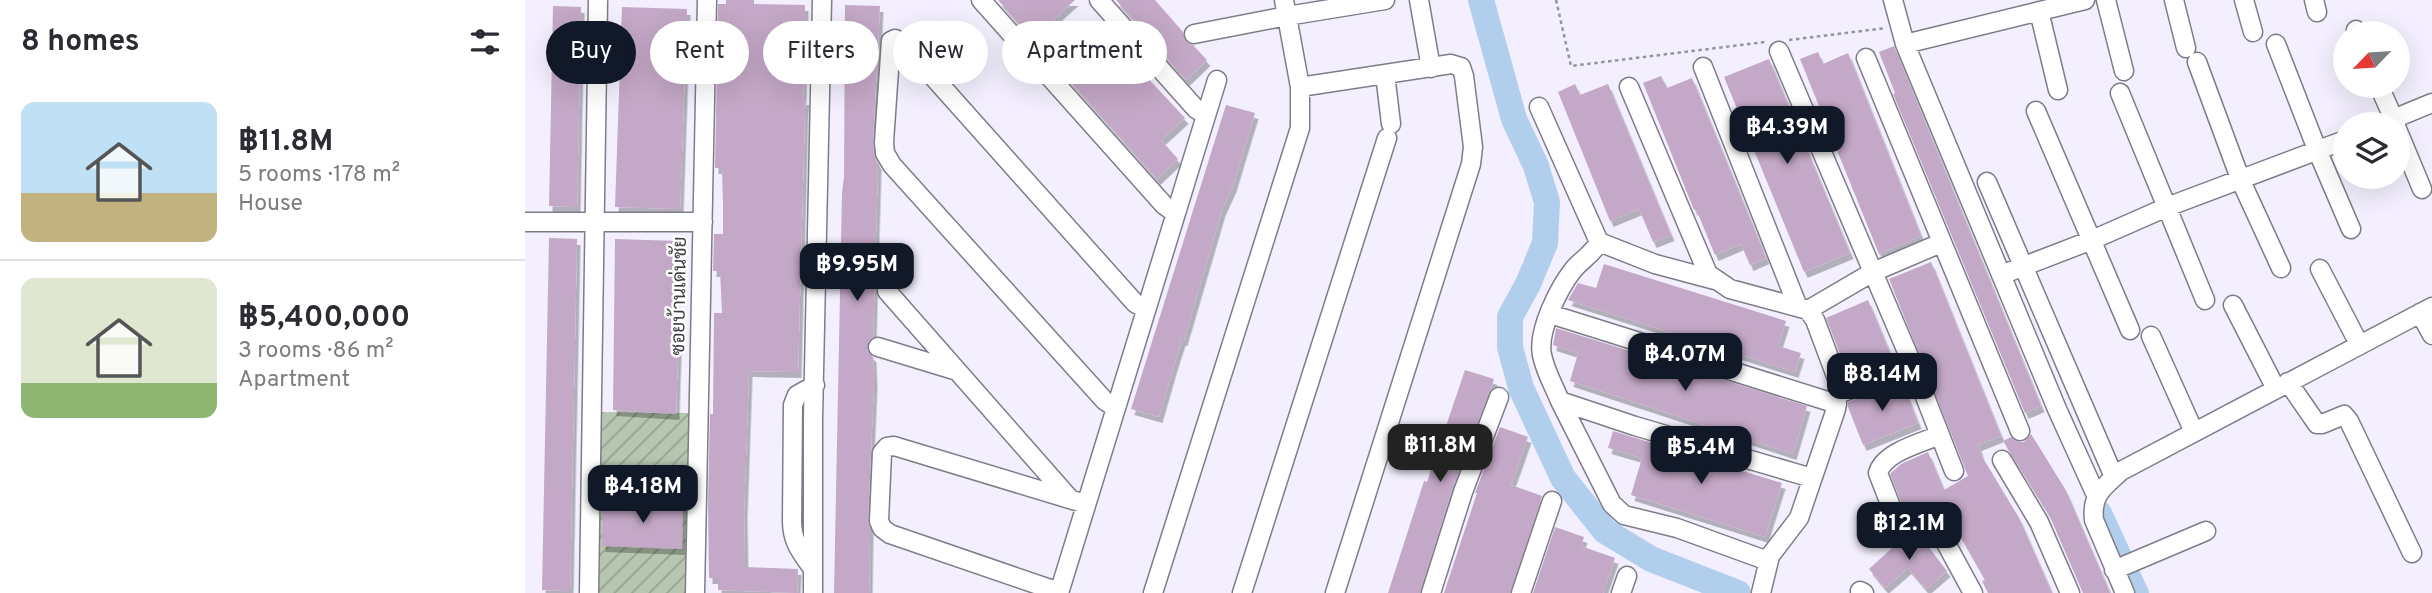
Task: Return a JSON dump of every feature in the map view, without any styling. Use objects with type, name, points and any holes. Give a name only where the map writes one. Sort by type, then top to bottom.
[{"type":"street","points":[[589,593],[598,0]]},
{"type":"street","name":"ซอยบ้านเด่นชัย","points":[[695,593],[707,0]]},
{"type":"street","points":[[813,593],[813,569],[795,544],[792,535],[793,405],[797,395],[814,385],[822,0]]},
{"type":"street","points":[[981,0],[1164,205],[1175,213]]},
{"type":"street","points":[[1099,0],[1196,109],[1206,115]]},
{"type":"street","points":[[1194,34],[1285,8],[1385,0]]},
{"type":"street","points":[[1419,0],[1431,68]]},
{"type":"street","points":[[1893,0],[1905,44],[2057,409],[2096,495]]},
{"type":"street","points":[[1905,44],[2085,0]]},
{"type":"street","points":[[2106,0],[2124,71]]},
{"type":"street","points":[[2174,0],[2186,48]]},
{"type":"street","points":[[2244,0],[2253,32]]},
{"type":"street","points":[[1153,593],[1300,128],[1300,87],[1285,8]]},
{"type":"street","points":[[2039,11],[2058,90]]},
{"type":"street","points":[[1116,408],[1105,401],[892,165],[885,153],[884,142],[891,41],[895,39],[902,42],[1135,303],[1146,309]]},
{"type":"street","points":[[2276,44],[2351,229]]},
{"type":"street","points":[[1777,45],[1913,366],[1954,471]]},
{"type":"street","points":[[1866,58],[2020,431]]},
{"type":"street","points":[[2197,62],[2241,181],[2281,268]]},
{"type":"street","points":[[1300,87],[1451,64],[1461,67],[1474,156],[1335,593]]},
{"type":"street","points":[[1703,67],[1803,308],[1815,320],[1839,384],[1838,399],[1799,518],[1768,561],[1761,592]]},
{"type":"street","points":[[1242,593],[1389,131],[1385,74]]},
{"type":"street","points":[[1078,501],[894,446],[887,447],[882,453],[879,521],[882,528],[890,534],[1059,592],[1078,501],[1116,408],[1217,80]]},
{"type":"street","points":[[1629,87],[1708,274],[1730,289],[1803,308],[1873,272],[1941,243]]},
{"type":"street","points":[[2120,93],[2205,300]]},
{"type":"street","points":[[2410,115],[2432,103]]},
{"type":"street","points":[[1539,107],[1599,242],[1655,264],[1716,280]]},
{"type":"street","points":[[2036,111],[2130,330]]},
{"type":"street","points":[[2001,275],[2092,240],[2167,207],[2333,145]]},
{"type":"street","points":[[2410,163],[2422,189]]},
{"type":"street","points":[[1987,182],[2114,477]]},
{"type":"street","points":[[525,222],[703,222]]},
{"type":"street","points":[[1599,242],[1595,250],[1567,278],[1550,314],[1542,339],[1542,355],[1560,401],[1612,504],[1621,513],[1677,528],[1768,561]]},
{"type":"street","points":[[2320,269],[2359,344]]},
{"type":"street","points":[[887,291],[1078,501]]},
{"type":"street","points":[[2232,305],[2282,385],[2317,424],[2344,415],[2349,421],[2412,553]]},
{"type":"street","points":[[2125,593],[2094,520],[2092,509],[2096,495],[2121,471],[2426,310],[2432,335]]},
{"type":"street","points":[[1550,314],[1838,399],[1913,366]]},
{"type":"street","points":[[2151,336],[2194,432]]},
{"type":"street","points":[[878,347],[957,371]]},
{"type":"street","points":[[1431,593],[1463,492],[1499,397]]},
{"type":"street","points":[[1560,401],[1812,478]]},
{"type":"street","points":[[1899,527],[1878,473],[1881,464],[1892,456],[1940,435]]},
{"type":"street","points":[[2003,460],[2035,514],[2070,593]]},
{"type":"street","points":[[1521,593],[1552,501]]},
{"type":"street","points":[[1936,525],[1973,593]]},
{"type":"street","points":[[2114,570],[2206,531]]},
{"type":"path","points":[[1556,0],[1571,66],[1777,45],[1900,26]]},
{"type":"green space","points":[[599,412],[691,413],[688,593],[597,593]]},
{"type":"building","points":[[726,0],[754,0],[754,4],[805,5],[805,21],[763,21],[763,84],[803,84],[803,99],[806,99],[798,372],[749,371],[744,513],[745,567],[798,569],[797,593],[718,590],[718,578],[709,578],[708,500],[710,414],[713,414],[714,313],[722,313],[720,271],[713,271],[714,234],[723,234],[722,168],[715,168],[717,84],[749,84],[749,21],[718,21],[718,4],[726,4]]},
{"type":"building","points":[[998,0],[1075,0],[1054,19],[1056,21],[1017,21]]},
{"type":"building","points":[[1116,0],[1155,0],[1183,32],[1185,41],[1193,45],[1207,60],[1186,80],[1167,58],[1167,21],[1134,21]]},
{"type":"building","points":[[845,5],[880,6],[879,25],[879,21],[845,21]]},
{"type":"building","points":[[553,6],[581,7],[581,21],[553,21]]},
{"type":"building","points":[[622,7],[687,9],[687,21],[650,21],[650,84],[684,84],[680,209],[615,207],[619,84],[636,84],[636,21],[622,21]]},
{"type":"building","points":[[1894,46],[2041,406],[2025,413],[1893,94],[1895,93],[1879,52]]},
{"type":"building","points":[[1818,52],[1823,64],[1848,53],[1921,236],[1879,254],[1800,59]]},
{"type":"building","points":[[1769,59],[1850,253],[1804,272],[1724,77]]},
{"type":"building","points":[[1661,76],[1667,88],[1692,78],[1766,258],[1750,265],[1741,244],[1715,255],[1643,83]]},
{"type":"building","points":[[551,84],[579,84],[577,207],[549,206]]},
{"type":"building","points":[[845,84],[876,84],[873,141],[878,164],[873,337],[867,343],[867,349],[873,357],[874,382],[868,521],[869,593],[834,593]]},
{"type":"building","points":[[1073,84],[1153,84],[1185,118],[1161,140],[1178,159],[1157,179]]},
{"type":"building","points":[[1575,84],[1580,95],[1608,84],[1671,235],[1653,242],[1639,209],[1610,221],[1558,92]]},
{"type":"building","points":[[1226,105],[1255,113],[1233,186],[1222,210],[1159,417],[1131,409]]},
{"type":"building","points":[[549,238],[577,239],[570,591],[542,590]]},
{"type":"building","points":[[615,239],[679,241],[676,292],[679,317],[676,414],[613,410]]},
{"type":"building","points":[[1931,262],[2001,436],[1978,445],[1981,455],[2019,518],[2052,593],[1988,593],[1982,581],[1985,580],[1943,506],[1908,520],[1890,474],[1901,464],[1928,452],[1944,490],[1968,476],[1889,279]]},
{"type":"building","points":[[1604,264],[1786,321],[1778,346],[1801,353],[1795,372],[1568,300],[1578,283],[1596,288]]},
{"type":"building","points":[[1868,300],[1890,353],[1847,372],[1826,318]]},
{"type":"building","points":[[1556,328],[1807,406],[1793,454],[1570,381],[1578,353],[1553,345]]},
{"type":"building","points":[[1465,370],[1494,379],[1491,389],[1452,489],[1420,593],[1388,593],[1424,481],[1427,482]]},
{"type":"building","points":[[1902,382],[1918,423],[1863,445],[1848,402]]},
{"type":"building","points":[[1500,427],[1528,437],[1511,485],[1542,496],[1510,593],[1444,593],[1475,493]]},
{"type":"building","points":[[1613,431],[1782,483],[1765,537],[1631,495],[1642,458],[1608,448]]},
{"type":"building","points":[[2031,434],[2065,489],[2110,593],[2083,593],[2050,517],[2003,441],[2011,437],[2018,442],[2024,442]]},
{"type":"building","points":[[603,501],[683,504],[682,549],[602,546]]},
{"type":"building","points":[[1555,527],[1584,537],[1581,546],[1615,558],[1603,593],[1533,593]]},
{"type":"building","points":[[1914,528],[1947,571],[1926,589],[1908,568],[1885,588],[1869,569]]},
{"type":"waterway","points":[[1481,0],[1514,119],[1536,166],[1547,202],[1545,243],[1528,284],[1510,317],[1510,347],[1521,388],[1563,478],[1605,531],[1651,559],[1738,593]]},
{"type":"waterway","points":[[2103,510],[2141,593]]}]
